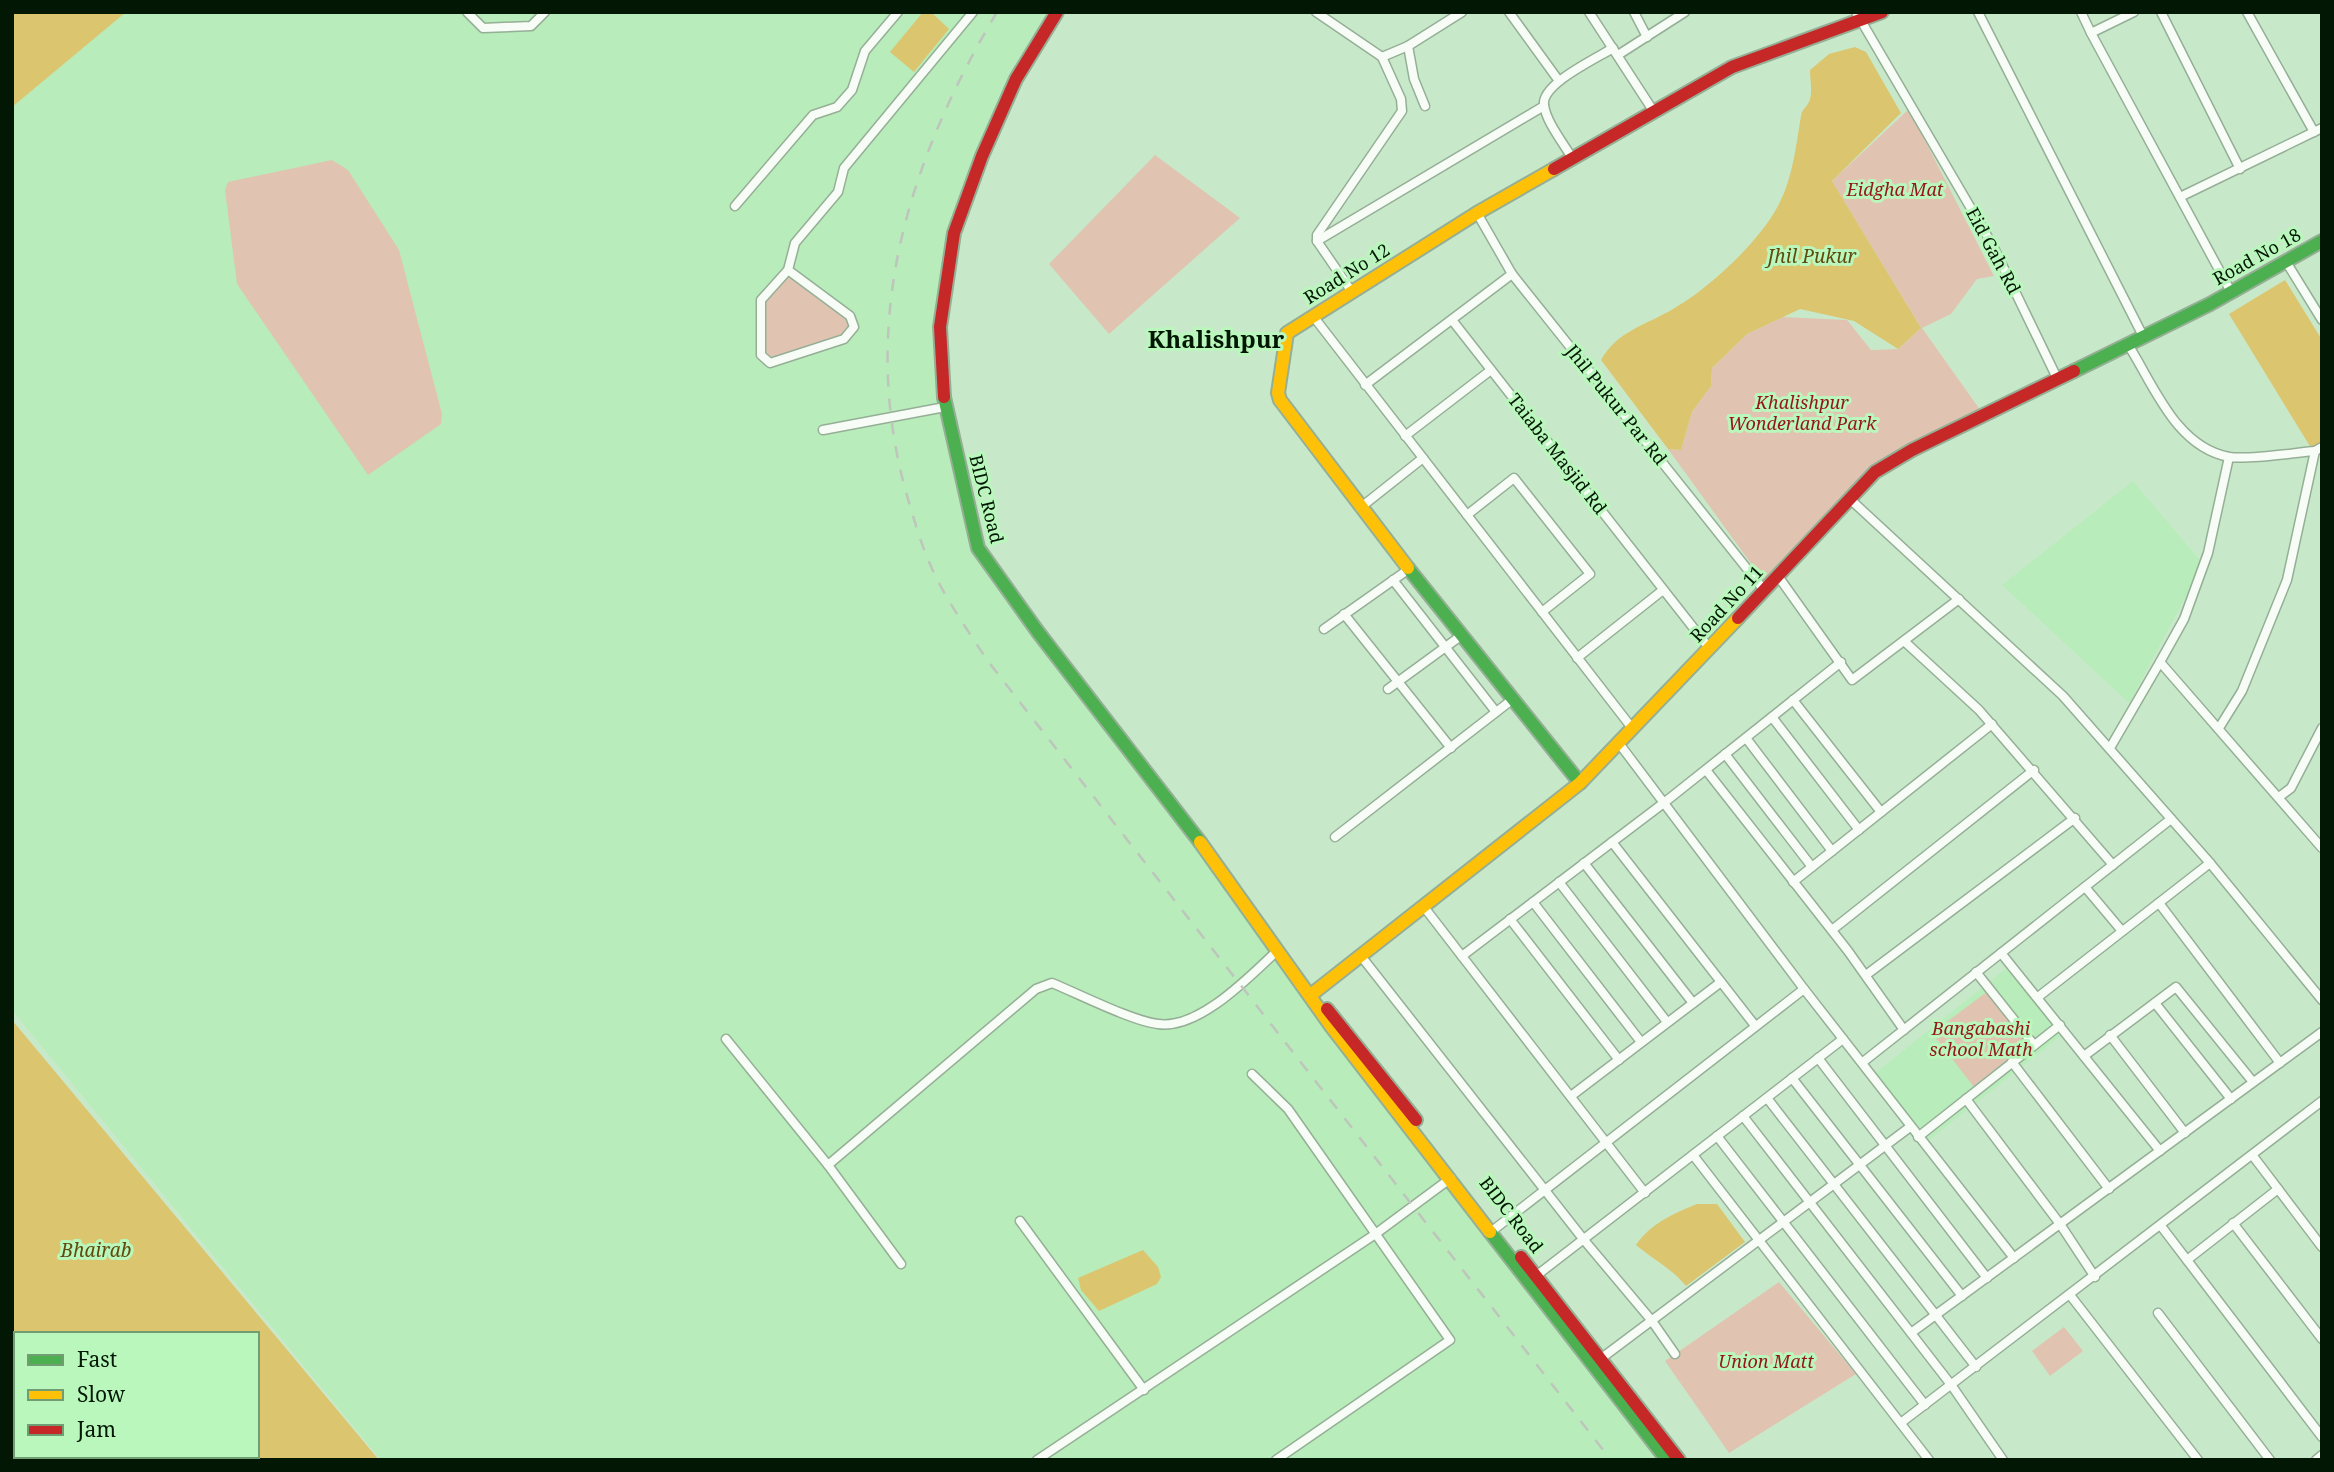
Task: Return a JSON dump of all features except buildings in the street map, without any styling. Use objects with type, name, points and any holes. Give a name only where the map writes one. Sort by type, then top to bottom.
[{"type":"street","points":[[467,12],[483,28],[531,26],[545,12]]},
{"type":"street","points":[[735,206],[813,115],[837,107],[852,90],[865,51],[898,12]]},
{"type":"street","points":[[788,270],[850,316],[854,327],[844,340],[769,363],[761,355],[760,304],[788,270],[795,243],[838,192],[844,168],[973,12]]},
{"type":"street","name":"BIDC Road","points":[[1057,12],[1016,79],[982,156],[954,233],[940,327],[945,407],[980,553],[1224,873],[1312,994],[1331,1026],[1451,1178],[1495,1229]]},
{"type":"street","points":[[1316,12],[1382,57],[1401,99],[1402,111],[1317,235],[1317,241],[1352,292]]},
{"type":"street","points":[[1382,57],[1408,46],[1462,12]]},
{"type":"street","points":[[1509,12],[1559,82]]},
{"type":"street","points":[[1590,12],[1654,112]]},
{"type":"street","points":[[1634,12],[1647,37]]},
{"type":"street","points":[[1572,159],[1544,106],[1545,96],[1559,82],[1647,37],[1675,15],[1685,12]]},
{"type":"street","name":"Road No 12","points":[[1580,783],[1360,508],[1278,393],[1287,333],[1477,213],[1732,67],[1858,16],[1882,12]]},
{"type":"street","points":[[1978,12],[2143,335]]},
{"type":"street","points":[[2081,12],[2231,292]]},
{"type":"street","points":[[2091,33],[2134,12]]},
{"type":"street","points":[[2161,12],[2240,169]]},
{"type":"street","points":[[2180,197],[2318,130],[2247,12]]},
{"type":"street","name":"Eid Gah Rd","points":[[1858,16],[1993,246],[2057,378]]},
{"type":"street","points":[[1408,46],[1414,79],[1425,106]]},
{"type":"street","points":[[1317,241],[1544,106]]},
{"type":"street","name":"Jhil Pukur Par Rd","points":[[1477,213],[1512,274],[1764,590]]},
{"type":"street","name":"Road No 18","points":[[2210,304],[2322,241]]},
{"type":"street","points":[[2285,260],[2322,320]]},
{"type":"street","points":[[1366,385],[1512,274]]},
{"type":"street","name":"Road No 11","points":[[1312,994],[1580,783],[1875,472],[1912,450],[2210,304]]},
{"type":"street","points":[[1313,316],[1632,728]]},
{"type":"street","name":"Taiaba Masjid Rd","points":[[1452,320],[1710,649]]},
{"type":"street","points":[[2127,344],[2173,420],[2202,446],[2229,457],[2318,449],[2287,580],[2247,680],[2219,729]]},
{"type":"street","points":[[1405,436],[1491,370]]},
{"type":"street","points":[[823,430],[945,407]]},
{"type":"street","points":[[2110,748],[2184,619],[2208,553],[2229,457]]},
{"type":"street","points":[[1360,508],[1423,458]]},
{"type":"street","points":[[1467,515],[1514,478],[1590,574],[1542,612]]},
{"type":"street","points":[[1851,500],[2063,696],[2210,863],[2322,1000]]},
{"type":"street","points":[[1324,629],[1409,569]]},
{"type":"street","points":[[1777,576],[1852,680],[1959,599]]},
{"type":"street","points":[[1393,580],[1496,712]]},
{"type":"street","points":[[1577,658],[1663,590]]},
{"type":"street","points":[[1343,614],[1451,748]]},
{"type":"street","points":[[1388,689],[1462,635]]},
{"type":"street","points":[[1904,641],[1992,724],[2113,864]]},
{"type":"street","points":[[1462,956],[1665,802],[1841,662]]},
{"type":"street","points":[[2160,662],[2322,848]]},
{"type":"street","points":[[1335,836],[1513,699]]},
{"type":"street","points":[[1793,700],[1881,812]]},
{"type":"street","points":[[1772,717],[1859,830]]},
{"type":"street","points":[[1793,882],[1992,724]]},
{"type":"street","points":[[2279,797],[2291,788],[2322,728]]},
{"type":"street","points":[[1746,738],[1832,851]]},
{"type":"street","points":[[1618,742],[1804,989],[1863,1062],[1910,1128],[2014,1258]]},
{"type":"street","points":[[1725,754],[1812,867]]},
{"type":"street","points":[[1706,770],[1832,930],[1904,1030]]},
{"type":"street","points":[[1832,930],[2034,770]]},
{"type":"street","points":[[1866,975],[2075,818]]},
{"type":"street","points":[[1863,1062],[2171,819]]},
{"type":"street","points":[[1612,842],[1753,1023]]},
{"type":"street","points":[[1584,863],[1693,1003]]},
{"type":"street","points":[[2038,998],[2210,863]]},
{"type":"street","points":[[1559,883],[1667,1022]]},
{"type":"street","points":[[2085,887],[2122,931]]},
{"type":"street","points":[[1533,902],[1641,1042]]},
{"type":"street","points":[[2159,903],[2280,1063]]},
{"type":"street","points":[[1424,907],[1645,1193]]},
{"type":"street","points":[[1510,919],[1619,1060]]},
{"type":"street","points":[[828,1165],[1036,989],[1052,983],[1158,1025],[1189,1021],[1240,986],[1278,950]]},
{"type":"street","points":[[2001,953],[2160,1151]]},
{"type":"street","points":[[1361,956],[1584,1240],[1652,1321],[1675,1354]]},
{"type":"street","points":[[1976,972],[2034,1045]]},
{"type":"street","points":[[1571,1097],[1721,982]]},
{"type":"street","points":[[2084,1056],[2176,987],[2253,1083]]},
{"type":"street","points":[[1495,1229],[1804,989]]},
{"type":"street","name":"BIDC Road","points":[[1312,994],[1337,1019],[1597,1362],[1667,1460]]},
{"type":"street","points":[[2155,1003],[2231,1098]]},
{"type":"street","points":[[1918,1137],[2060,1025]]},
{"type":"street","points":[[1911,1334],[2322,1032]]},
{"type":"street","points":[[2110,1035],[2185,1133]]},
{"type":"street","points":[[1533,1278],[1843,1039]]},
{"type":"street","points":[[726,1040],[828,1165],[901,1264]]},
{"type":"street","points":[[1818,1058],[1987,1278]]},
{"type":"street","points":[[2012,1062],[2109,1189]]},
{"type":"street","points":[[1252,1074],[1288,1109],[1450,1340],[1276,1460]]},
{"type":"street","points":[[1792,1078],[1962,1296]]},
{"type":"street","points":[[1767,1098],[1976,1367]]},
{"type":"street","points":[[1966,1099],[2060,1224],[2095,1276]]},
{"type":"street","points":[[1902,1422],[2322,1101]]},
{"type":"street","points":[[1743,1116],[1952,1386],[2003,1460]]},
{"type":"street","points":[[1597,1362],[1910,1128]]},
{"type":"street","points":[[1717,1136],[1925,1405]]},
{"type":"street","points":[[1693,1155],[1758,1242],[1902,1422],[1928,1460]]},
{"type":"street","points":[[2253,1156],[2322,1247]]},
{"type":"street","points":[[1037,1460],[1374,1235],[1451,1178]]},
{"type":"street","points":[[2187,1260],[2278,1189]]},
{"type":"street","points":[[1020,1221],[1144,1390]]},
{"type":"street","points":[[2233,1223],[2322,1339]]},
{"type":"street","points":[[2161,1226],[2322,1437]]},
{"type":"street","points":[[2070,1295],[2198,1460]]},
{"type":"street","points":[[2158,1314],[2270,1460]]},
{"type":"street","name":"BIDC Road","points":[[1597,1362],[1679,1460]]},
{"type":"street","points":[[2316,1460],[2322,1455]]},
{"type":"shaded area","points":[[126,12],[1062,12],[976,155],[946,238],[932,334],[941,411],[978,558],[1004,598],[1667,1460],[381,1460],[12,1010],[12,107]]},
{"type":"shaded area","points":[[2133,481],[2203,564],[2129,703],[2002,585]]},
{"type":"shaded area","points":[[2008,967],[2063,1034],[1928,1141],[1873,1075]]},
{"type":"green space","name":"Khalishpur Wonderland Park","points":[[1909,109],[1994,276],[1977,279],[1951,314],[1922,328],[1983,414],[1875,472],[1768,587],[1668,449],[1681,450],[1692,412],[1711,386],[1712,368],[1747,334],[1783,317],[1847,320],[1871,350],[1898,349],[1921,328],[1832,181]]},
{"type":"green space","points":[[1155,155],[1240,218],[1109,334],[1049,264]]},
{"type":"green space","points":[[332,160],[348,170],[399,250],[442,414],[441,424],[368,475],[237,284],[225,190],[228,182]]},
{"type":"green space","points":[[788,270],[850,316],[851,334],[773,363],[763,359],[760,304]]},
{"type":"green space","name":"Bangabashi school Math","points":[[1988,991],[2029,1045],[1974,1087],[1932,1033]]},
{"type":"green space","name":"Union Matt","points":[[1779,1282],[1856,1374],[1729,1453],[1665,1361]]},
{"type":"green space","points":[[2064,1327],[2083,1351],[2050,1376],[2032,1351]]},
{"type":"water","points":[[12,12],[126,12],[12,107]]},
{"type":"water","points":[[923,12],[931,12],[949,29],[914,72],[890,52]]},
{"type":"water","name":"Jhil Pukur","points":[[1855,47],[1866,52],[1901,113],[1832,181],[1921,328],[1898,349],[1854,321],[1800,309],[1747,334],[1712,368],[1711,386],[1692,412],[1681,450],[1668,449],[1601,360],[1624,335],[1673,309],[1702,289],[1733,263],[1760,233],[1779,204],[1788,183],[1803,110],[1810,99],[1810,70],[1829,54]]},
{"type":"water","points":[[2285,280],[2322,340],[2322,442],[2311,448],[2229,314]]},
{"type":"water","name":"Bhairab","points":[[12,1020],[379,1460],[78,1458],[259,1458],[259,1332],[14,1332],[14,1381]]},
{"type":"water","points":[[1697,1204],[1717,1204],[1745,1242],[1686,1286],[1636,1245],[1656,1225]]},
{"type":"water","points":[[1143,1250],[1158,1267],[1161,1277],[1157,1284],[1099,1311],[1081,1290],[1078,1278]]},
{"type":"railway","points":[[997,12],[965,69],[938,127],[916,187],[900,247],[890,308],[888,371],[893,434],[908,499],[929,563],[950,603],[987,660],[1611,1460]]},
{"type":"traffic: fast","points":[[2074,371],[2210,304],[2322,241]]},
{"type":"traffic: fast","points":[[944,397],[978,548],[1038,632],[1200,842]]},
{"type":"traffic: fast","points":[[1408,568],[1580,783]]},
{"type":"traffic: fast","points":[[1490,1232],[1667,1460]]},
{"type":"traffic: slow","points":[[1408,568],[1280,400],[1278,393],[1287,333],[1477,213],[1554,169]]},
{"type":"traffic: slow","points":[[1312,994],[1580,783],[1738,618]]},
{"type":"traffic: slow","points":[[1200,842],[1331,1026],[1490,1232]]},
{"type":"traffic: jam","points":[[944,397],[940,327],[954,233],[982,156],[1016,79],[1057,12]]},
{"type":"traffic: jam","points":[[1554,169],[1732,67],[1882,12]]},
{"type":"traffic: jam","points":[[1738,618],[1875,472],[1912,450],[2074,371]]},
{"type":"traffic: jam","points":[[1327,1009],[1416,1120]]},
{"type":"traffic: jam","points":[[1521,1257],[1679,1460]]},
{"type":"district","name":"Khalishpur","points":[[1216,340]]},
{"type":"park label","name":"Eidgha Mat","points":[[1895,190]]}]
